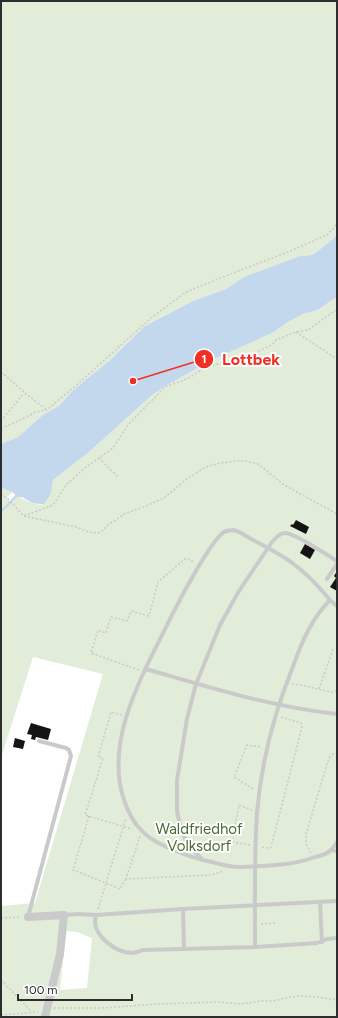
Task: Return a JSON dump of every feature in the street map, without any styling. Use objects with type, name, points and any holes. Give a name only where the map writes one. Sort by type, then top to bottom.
[{"type":"street","points":[[28,917],[64,915],[60,954],[44,1017]]},
{"type":"lane","points":[[337,606],[321,589],[294,565],[268,548],[239,532],[232,530],[223,532],[200,565],[180,601],[137,687],[126,716],[118,756],[122,793],[128,812],[142,832],[154,841],[166,847],[189,856],[233,867],[274,866],[291,864],[314,858],[331,850],[337,842]]},
{"type":"lane","points":[[203,860],[188,845],[181,830],[177,812],[177,780],[187,719],[196,684],[220,625],[238,591],[268,548],[276,538],[282,534],[286,533],[297,537],[337,563],[327,579]]},
{"type":"lane","points":[[255,947],[257,812],[267,747],[286,682],[299,651],[316,617],[321,609],[330,600]]},
{"type":"lane","points":[[145,671],[279,705],[337,714]]},
{"type":"lane","points":[[28,917],[71,756],[71,753],[66,748],[39,741]]},
{"type":"lane","points":[[331,850],[337,851]]},
{"type":"lane","points":[[64,915],[96,915],[337,901]]},
{"type":"lane","points":[[320,902],[322,942]]},
{"type":"lane","points":[[184,909],[184,949]]},
{"type":"lane","points":[[96,915],[96,929],[108,944],[130,953],[136,953],[143,950],[310,944],[337,938]]},
{"type":"path","points":[[1,428],[36,412],[48,410],[150,319],[186,292],[327,236],[337,224]]},
{"type":"path","points":[[24,516],[53,505],[66,485],[86,467],[112,448],[128,425],[165,388],[189,378],[206,367],[231,361],[272,345],[276,340],[296,332],[308,330],[337,310]]},
{"type":"path","points":[[296,332],[337,359]]},
{"type":"path","points":[[1,372],[25,393],[48,410]]},
{"type":"path","points":[[1,421],[25,393]]},
{"type":"path","points":[[99,458],[118,477]]},
{"type":"path","points":[[1,494],[8,499],[24,516],[97,533],[126,513],[164,498],[200,470],[220,463],[238,461],[258,464],[284,485],[337,514]]},
{"type":"path","points":[[145,671],[91,653],[98,630],[106,632],[111,617],[127,621],[130,611],[149,616],[158,582],[186,558],[200,565]]},
{"type":"path","points":[[319,689],[333,649]]},
{"type":"path","points":[[286,682],[333,692],[337,690]]},
{"type":"path","points":[[89,816],[73,870],[120,889],[126,879],[142,832],[123,826],[89,816],[85,815],[103,758],[98,757],[111,712],[126,716]]},
{"type":"path","points":[[257,812],[239,805],[232,842],[268,848],[271,847],[302,728],[302,723],[275,716]]},
{"type":"path","points":[[259,792],[234,777],[247,745],[267,747]]},
{"type":"path","points":[[314,858],[306,844],[306,834],[329,758],[333,754],[337,754]]},
{"type":"path","points":[[96,915],[128,812]]},
{"type":"path","points":[[126,879],[211,875],[233,867]]},
{"type":"path","points":[[1,918],[28,917]]},
{"type":"path","points":[[255,925],[275,923]]},
{"type":"path","points":[[1,980],[32,1012]]},
{"type":"path","points":[[1,1015],[41,1012],[47,1008],[102,1008],[218,1002],[240,1004],[273,1001],[299,996],[337,1000]]},
{"type":"green space","points":[[1,1],[337,1],[337,235],[311,255],[300,256],[244,277],[226,289],[193,301],[147,325],[109,361],[72,391],[59,406],[44,414],[18,437],[1,444]]},
{"type":"green space","name":"Waldfriedhof Volksdorf","points":[[337,298],[337,1017],[1,1017],[1,906],[35,903],[103,674],[33,657],[1,758],[1,487],[12,492],[7,498],[10,502],[8,505],[17,496],[26,501],[44,504],[53,480],[89,452],[152,395],[210,361],[272,333],[303,314],[318,310]],"holes":[[[66,931],[77,932],[92,938],[87,988],[60,990]]]},
{"type":"water","points":[[337,235],[337,298],[318,310],[303,314],[288,322],[272,333],[210,361],[152,395],[89,452],[53,480],[51,493],[44,504],[32,503],[1,487],[1,444],[18,437],[44,414],[59,406],[72,391],[109,361],[145,326],[193,301],[226,289],[244,277],[300,256],[312,255]]},
{"type":"building","points":[[296,520],[309,527],[306,534],[290,526],[292,524],[293,525]]},
{"type":"building","points":[[305,544],[315,550],[310,559],[300,553]]},
{"type":"building","points":[[337,571],[337,591],[330,587],[336,578],[334,576]]},
{"type":"building","points":[[31,723],[51,729],[48,740],[36,737],[35,740],[31,739],[32,735],[27,734]]},
{"type":"building","points":[[15,738],[25,741],[23,749],[13,747]]},
{"type":"waterway","points":[[1,508],[3,510],[18,494]]},
{"type":"place","name":"Lottbek","points":[[133,381]]}]
